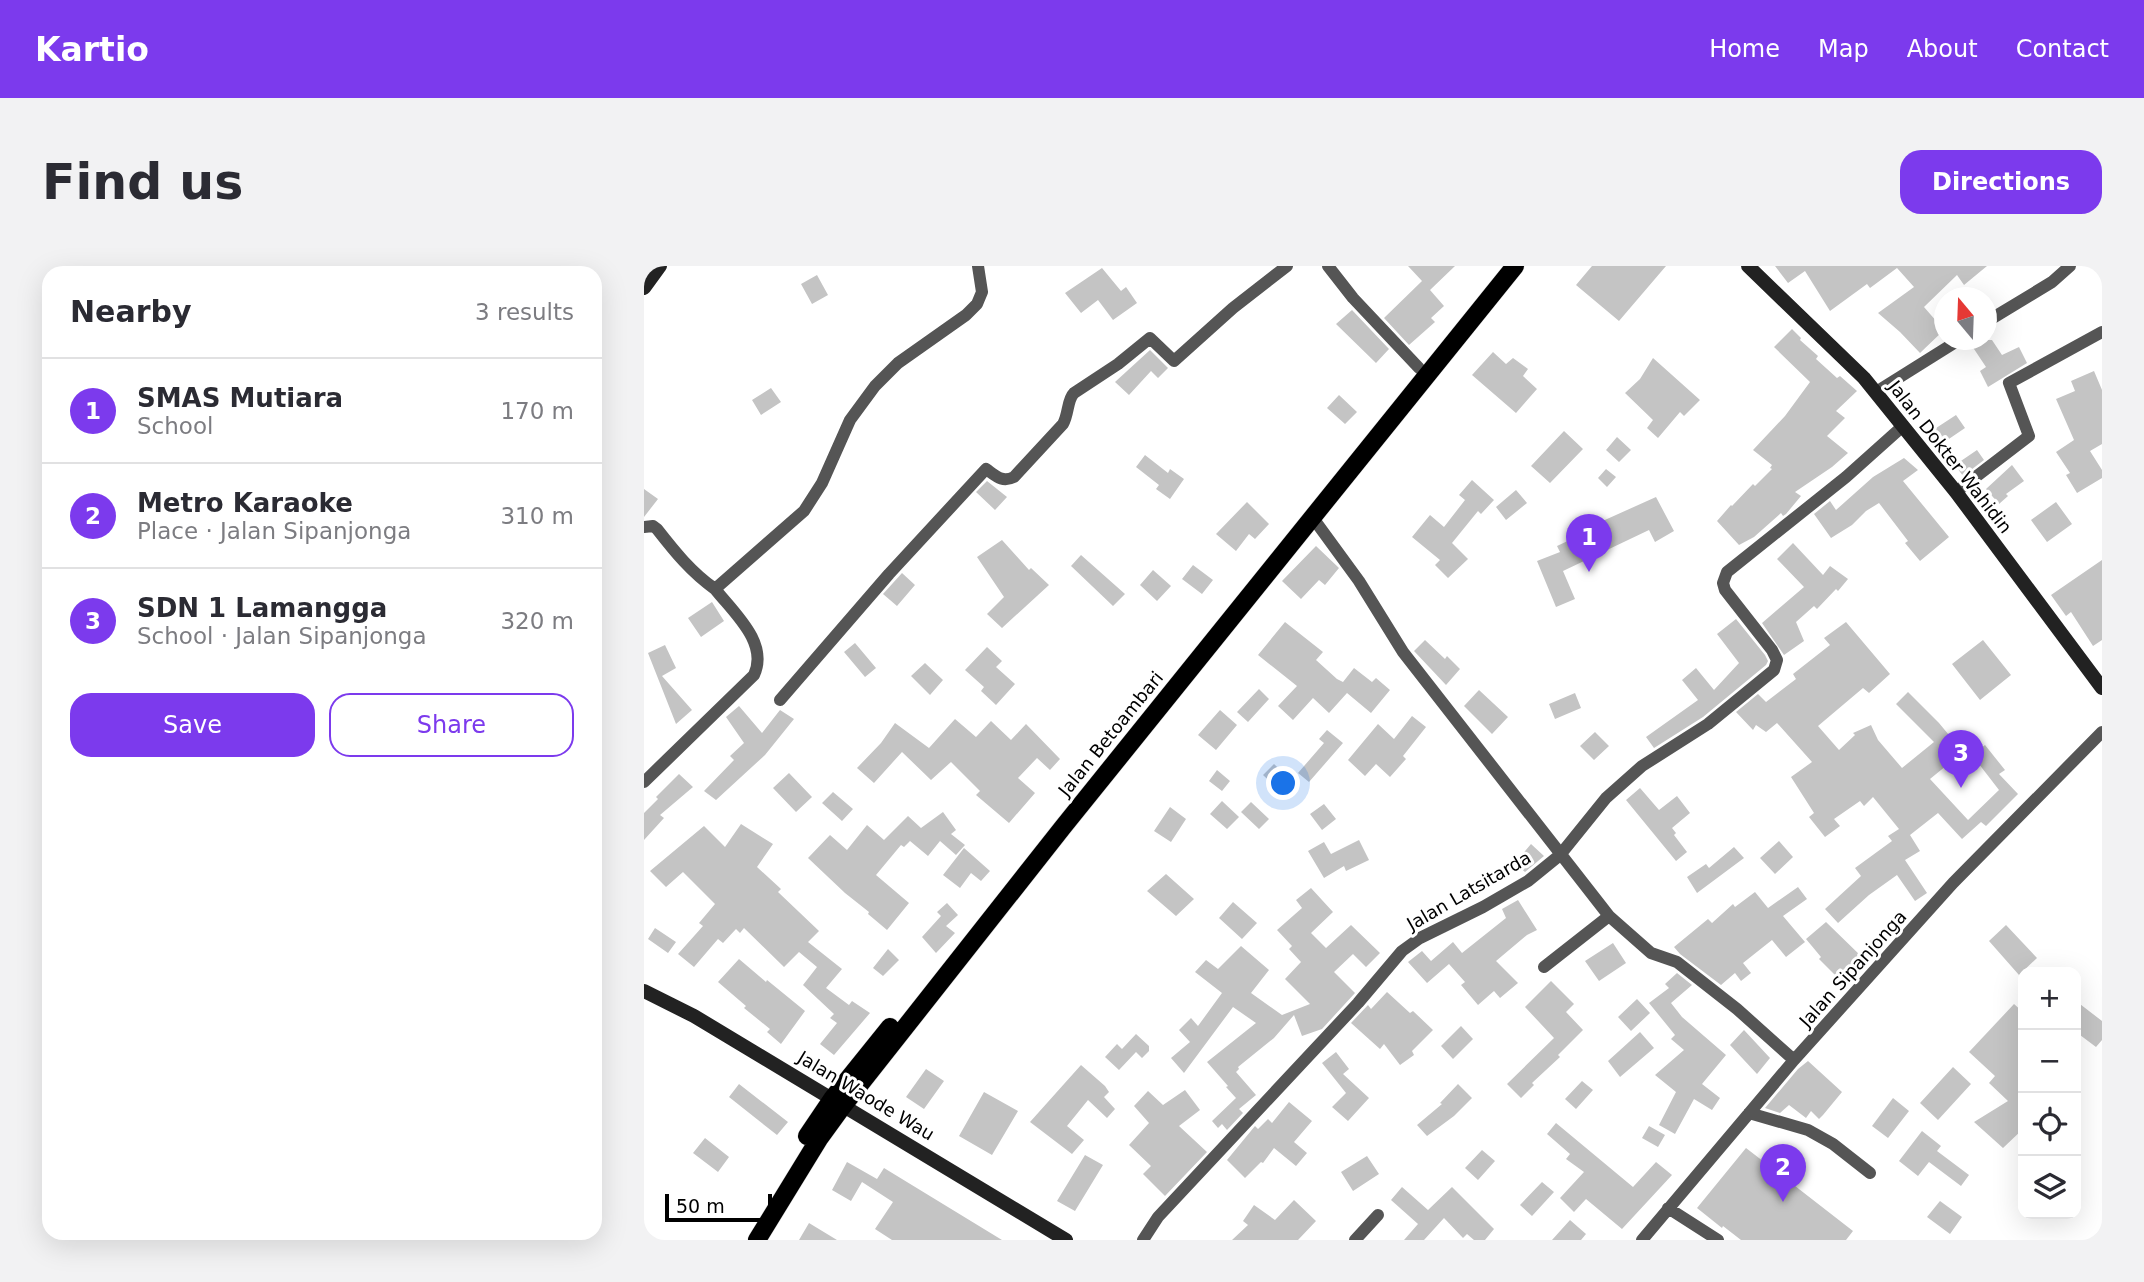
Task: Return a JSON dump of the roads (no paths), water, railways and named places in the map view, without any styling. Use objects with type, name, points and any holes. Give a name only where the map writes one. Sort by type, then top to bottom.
[{"type":"main road","name":"Jalan Betoambari","points":[[743,1240],[838,1102],[1500,266]]},
{"type":"main road","name":"Jalan Betoambari","points":[[1182,670],[1312,518],[1515,266]]},
{"type":"main road","name":"Jalan Betoambari","points":[[757,1240],[819,1139],[838,1102]]},
{"type":"street","points":[[644,288],[660,266]]},
{"type":"street","points":[[715,589],[804,511],[822,483],[850,419],[874,386],[898,363],[966,315],[977,304],[982,292],[978,266]]},
{"type":"street","points":[[780,700],[889,574],[986,469],[1001,480],[1007,481],[1014,477],[1063,424],[1068,415],[1069,400],[1074,393],[1118,364],[1150,338],[1174,360],[1233,308],[1287,266]]},
{"type":"street","points":[[1328,266],[1353,298],[1419,368]]},
{"type":"street","name":"Jalan Dokter Wahidin","points":[[1748,266],[1876,392],[1956,492],[2102,688]]},
{"type":"street","points":[[1997,315],[2052,282],[2070,266]]},
{"type":"street","points":[[1956,492],[2029,436],[2009,383],[2102,332]]},
{"type":"street","points":[[1876,392],[1943,350]]},
{"type":"street","name":"Jalan Latsitarda","points":[[1143,1240],[1158,1217],[1358,1003],[1402,951],[1420,938],[1528,881],[1560,855],[1606,798],[1642,766],[1708,724],[1774,670],[1777,660],[1772,650],[1725,590],[1723,583],[1727,572],[1846,477],[1903,426]]},
{"type":"street","points":[[1312,518],[1359,581],[1403,652],[1609,916],[1651,953],[1678,962],[1737,1009],[1794,1060]]},
{"type":"street","points":[[644,527],[653,526],[657,529],[682,562],[715,589],[756,643],[759,664],[754,675],[644,782]]},
{"type":"street","name":"Jalan Sipanjonga","points":[[1642,1240],[1794,1060],[1953,883],[2102,733]]},
{"type":"street","points":[[1544,967],[1609,916]]},
{"type":"street","name":"Jalan Waode Wau","points":[[644,991],[694,1016],[1066,1240]]},
{"type":"street","points":[[1749,1113],[1808,1130],[1833,1144],[1870,1173]]},
{"type":"street","points":[[1668,1208],[1718,1240]]},
{"type":"street","points":[[1354,1240],[1378,1215]]},
{"type":"place","name":"SMAS Mutiara","points":[[1589,572]]},
{"type":"place","name":"SDN 1 Lamangga","points":[[1961,788]]},
{"type":"place","name":"Metro Karaoke","points":[[1783,1202]]}]
